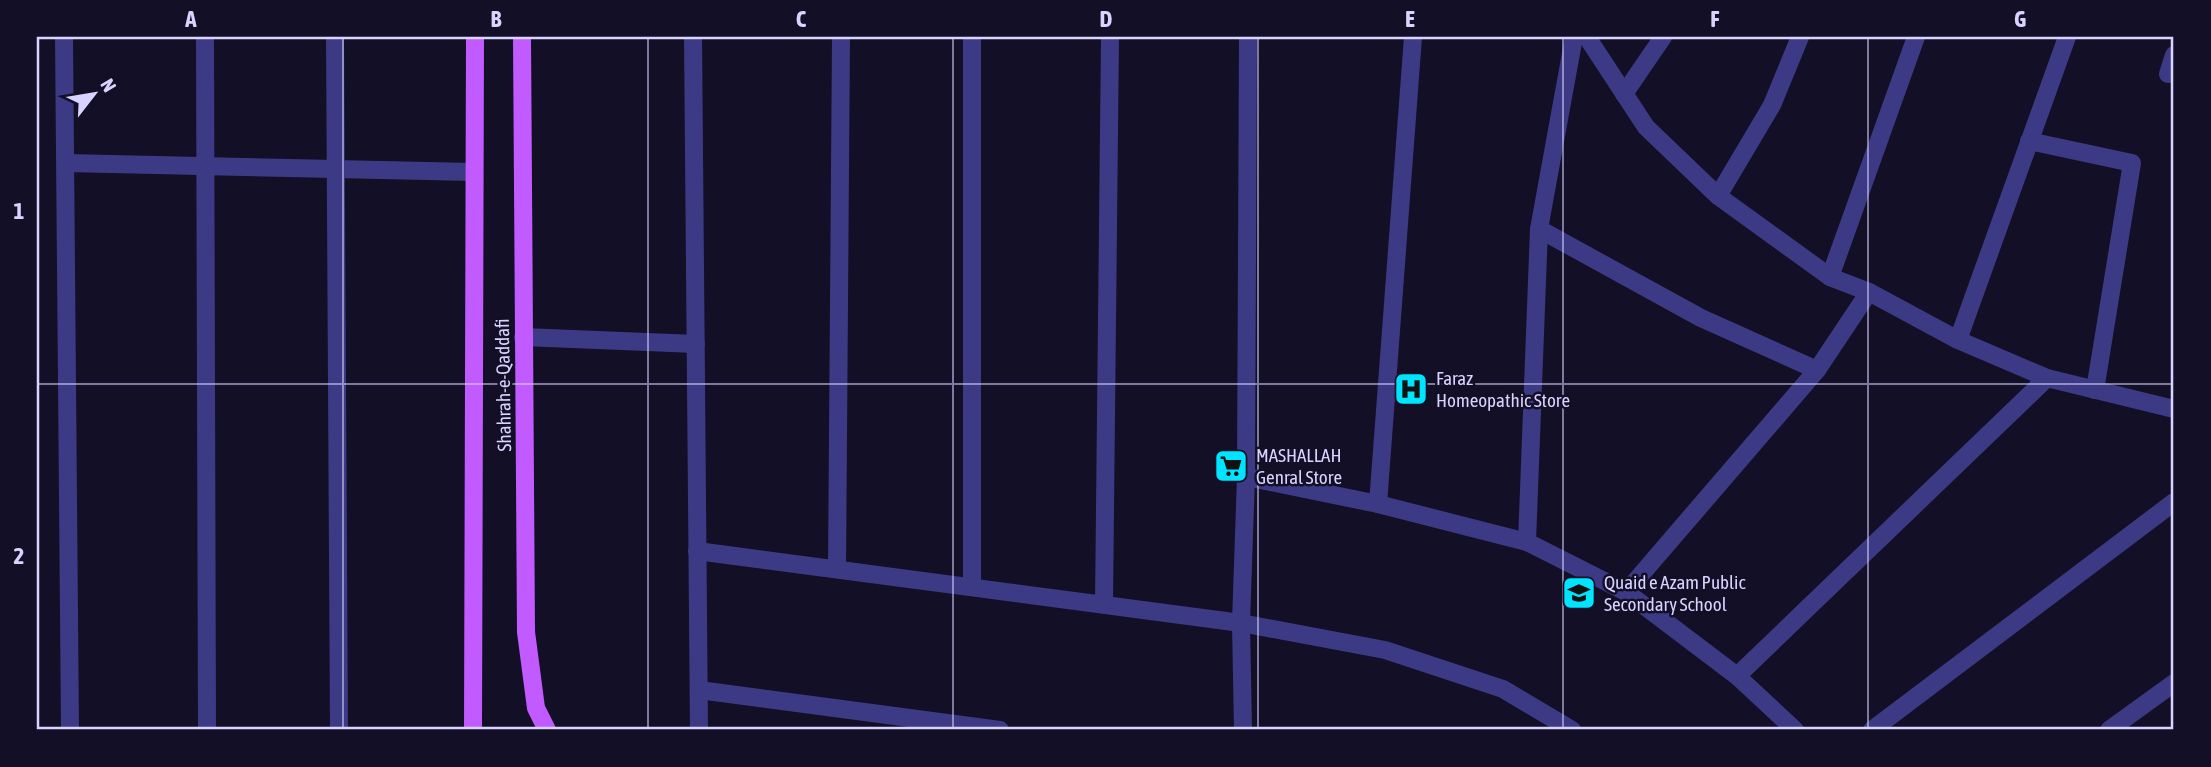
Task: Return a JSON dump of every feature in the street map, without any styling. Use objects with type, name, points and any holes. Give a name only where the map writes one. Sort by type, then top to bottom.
[{"type":"main road","name":"Shahrah-e-Qaddafi","points":[[473,730],[475,37]]},
{"type":"main road","name":"Shahrah-e-Qaddafi","points":[[522,37],[526,632],[536,708],[547,730]]},
{"type":"street","points":[[64,37],[70,730]]},
{"type":"street","points":[[205,37],[207,730]]},
{"type":"street","points":[[335,37],[339,730]]},
{"type":"street","points":[[693,37],[699,730]]},
{"type":"street","points":[[837,569],[841,37]]},
{"type":"street","points":[[972,37],[972,587]]},
{"type":"street","points":[[1104,604],[1110,37]]},
{"type":"street","points":[[1243,730],[1241,623],[1246,477],[1248,37]]},
{"type":"street","points":[[1378,504],[1413,37]]},
{"type":"street","points":[[1527,542],[1539,229],[1574,37]]},
{"type":"street","points":[[1587,37],[1646,127],[1718,195],[1830,277],[1869,292],[1958,340],[2047,379],[2174,408]]},
{"type":"street","points":[[1624,94],[1663,37]]},
{"type":"street","points":[[1718,195],[1772,105],[1800,37]]},
{"type":"street","points":[[1830,277],[1916,37]]},
{"type":"street","points":[[1958,340],[2067,37]]},
{"type":"street","points":[[2168,74],[2174,55]]},
{"type":"street","points":[[2029,141],[2132,163],[2095,390]]},
{"type":"street","points":[[66,163],[473,172]]},
{"type":"street","points":[[1539,229],[1701,318],[1817,370]]},
{"type":"street","points":[[1626,592],[1817,370],[1869,292]]},
{"type":"street","points":[[523,337],[696,344]]},
{"type":"street","points":[[1737,676],[2047,379]]},
{"type":"street","points":[[1246,477],[1378,504],[1527,542],[1626,592],[1737,676],[1795,730]]},
{"type":"street","points":[[1872,730],[2174,502]]},
{"type":"street","points":[[697,551],[1241,623],[1385,650],[1503,689],[1572,730]]},
{"type":"street","points":[[2109,730],[2174,683]]},
{"type":"street","points":[[699,690],[1000,730]]},
{"type":"place","name":"Faraz Homeopathic Store","points":[[1411,389]]},
{"type":"place","name":"MASHALLAH Genral Store","points":[[1231,466]]},
{"type":"place","name":"Quaid e Azam Public Secondary School","points":[[1579,593]]}]
